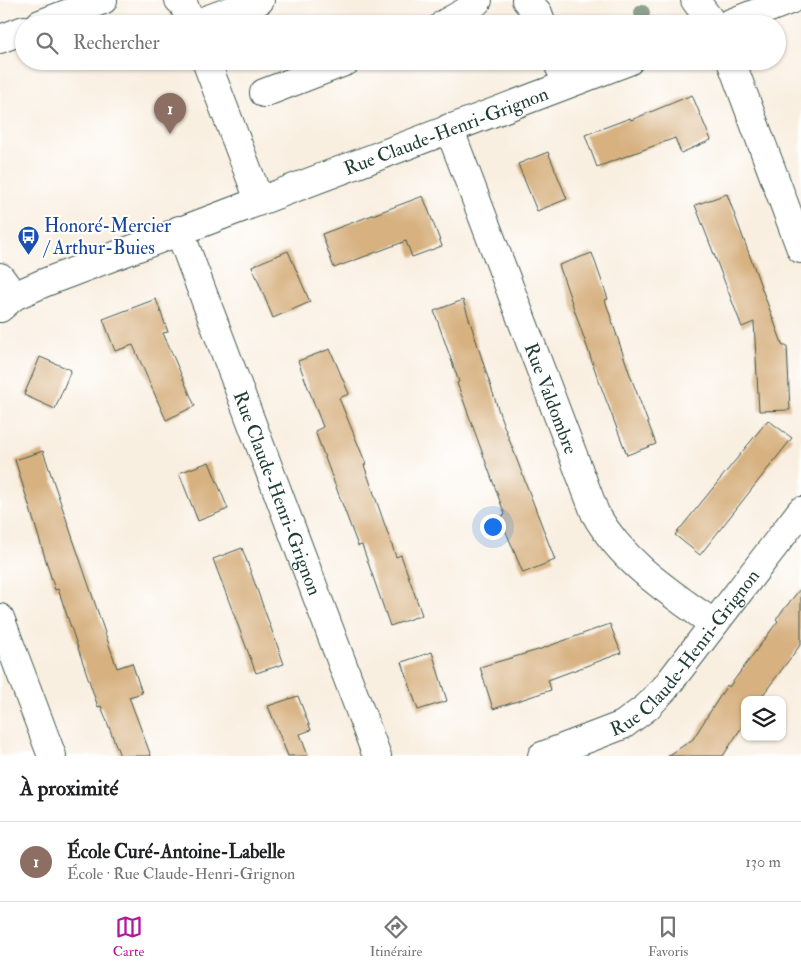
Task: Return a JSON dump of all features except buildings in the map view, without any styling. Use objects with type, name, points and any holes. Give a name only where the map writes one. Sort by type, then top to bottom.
[{"type":"street","points":[[64,15],[103,0]]},
{"type":"street","points":[[179,0],[183,3],[189,15]]},
{"type":"street","points":[[218,15],[260,0]]},
{"type":"street","points":[[459,15],[478,0]]},
{"type":"street","points":[[526,0],[539,15]]},
{"type":"street","points":[[695,0],[706,15]]},
{"type":"street","points":[[751,15],[790,0]]},
{"type":"street","points":[[0,39],[15,33]]},
{"type":"street","points":[[209,70],[259,200]]},
{"type":"street","points":[[264,93],[324,70]]},
{"type":"street","name":"Rue Claude-Henri-Grignon","points":[[5,294],[449,128],[562,73],[578,70]]},
{"type":"street","points":[[733,70],[801,249]]},
{"type":"street","name":"Rue Valdombre","points":[[449,128],[595,513],[614,544],[629,560],[714,624]]},
{"type":"street","name":"Rue Claude-Henri-Grignon","points":[[179,230],[377,756]]},
{"type":"street","name":"Rue Claude-Henri-Grignon","points":[[542,756],[611,730],[639,714],[665,688],[801,511]]},
{"type":"street","points":[[0,618],[52,756]]},
{"type":"place","name":"École Curé-Antoine-Labelle","points":[[170,134]]},
{"type":"place","name":"Honoré-Mercier / Arthur-Buies","points":[[28,255]]}]
